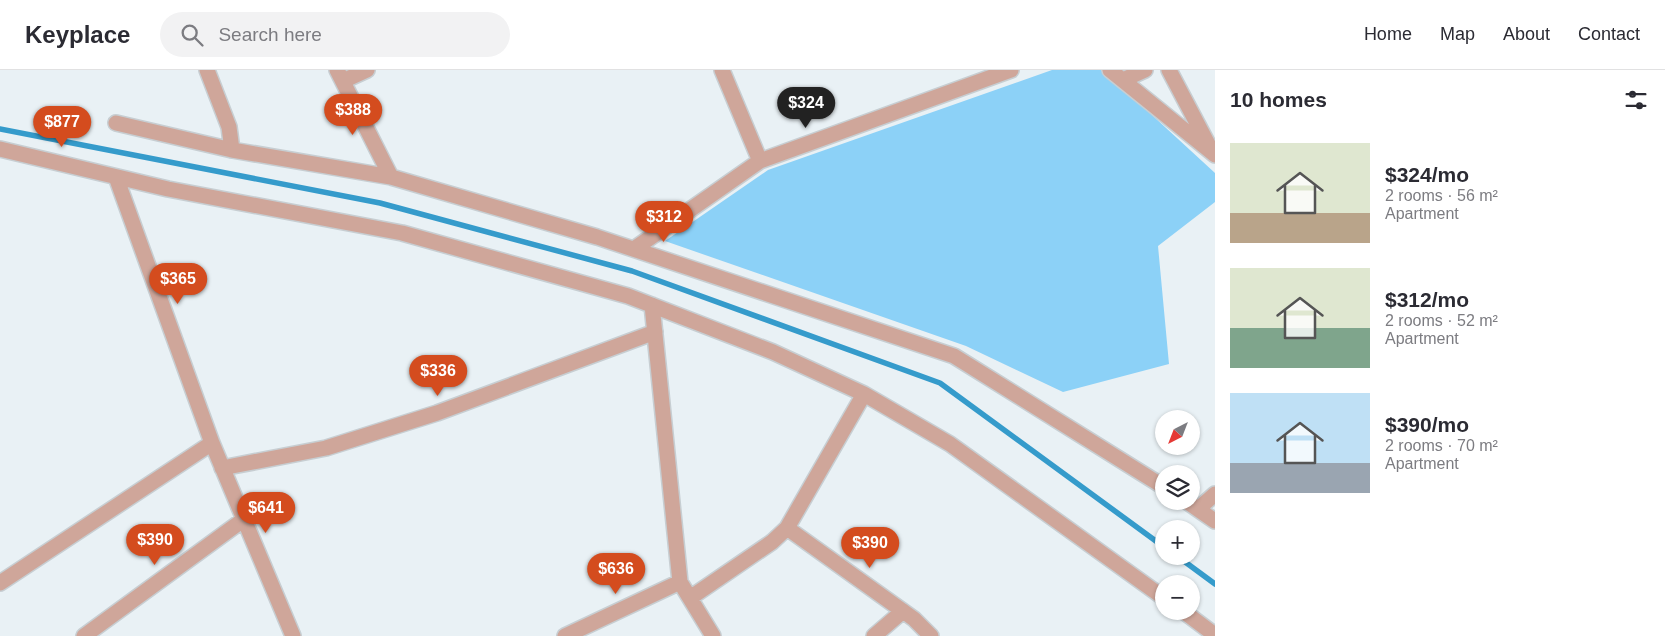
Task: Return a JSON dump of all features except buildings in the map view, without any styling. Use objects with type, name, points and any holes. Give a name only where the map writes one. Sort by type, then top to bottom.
[{"type":"street","points":[[207,70],[215,86],[229,127],[232,150]]},
{"type":"street","points":[[367,70],[340,76],[391,177]]},
{"type":"street","points":[[722,70],[760,161]]},
{"type":"street","points":[[634,249],[760,161],[1011,70]]},
{"type":"street","points":[[1110,70],[1213,154]]},
{"type":"street","points":[[1123,80],[1145,70]]},
{"type":"street","points":[[1169,70],[1213,154]]},
{"type":"street","points":[[116,123],[232,150],[391,177],[634,249],[954,356],[1155,481]]},
{"type":"street","points":[[0,149],[116,177],[402,233],[628,296],[652,305],[773,352],[864,394],[950,444],[1155,592]]},
{"type":"street","points":[[116,177],[212,443],[294,636]]},
{"type":"street","points":[[652,305],[680,582],[713,636]]},
{"type":"street","points":[[222,468],[326,448],[437,413],[655,332]]},
{"type":"street","points":[[690,598],[772,542],[787,528],[864,394]]},
{"type":"street","points":[[0,583],[212,443]]},
{"type":"street","points":[[1200,501],[1215,494]]},
{"type":"street","points":[[1199,510],[1215,521]]},
{"type":"street","points":[[84,636],[244,520]]},
{"type":"street","points":[[787,528],[903,611],[931,636]]},
{"type":"street","points":[[565,636],[680,582]]},
{"type":"street","points":[[874,636],[903,611]]},
{"type":"street","points":[[1194,620],[1215,635]]},
{"type":"shaded area","points":[[1052,70],[1103,70],[1215,173],[1215,202],[1158,246],[1169,364],[1063,392],[966,346],[665,241],[768,170]]},
{"type":"waterway","points":[[0,129],[380,203],[632,271],[940,383],[1155,540]]},
{"type":"waterway","points":[[1189,565],[1215,584]]}]
